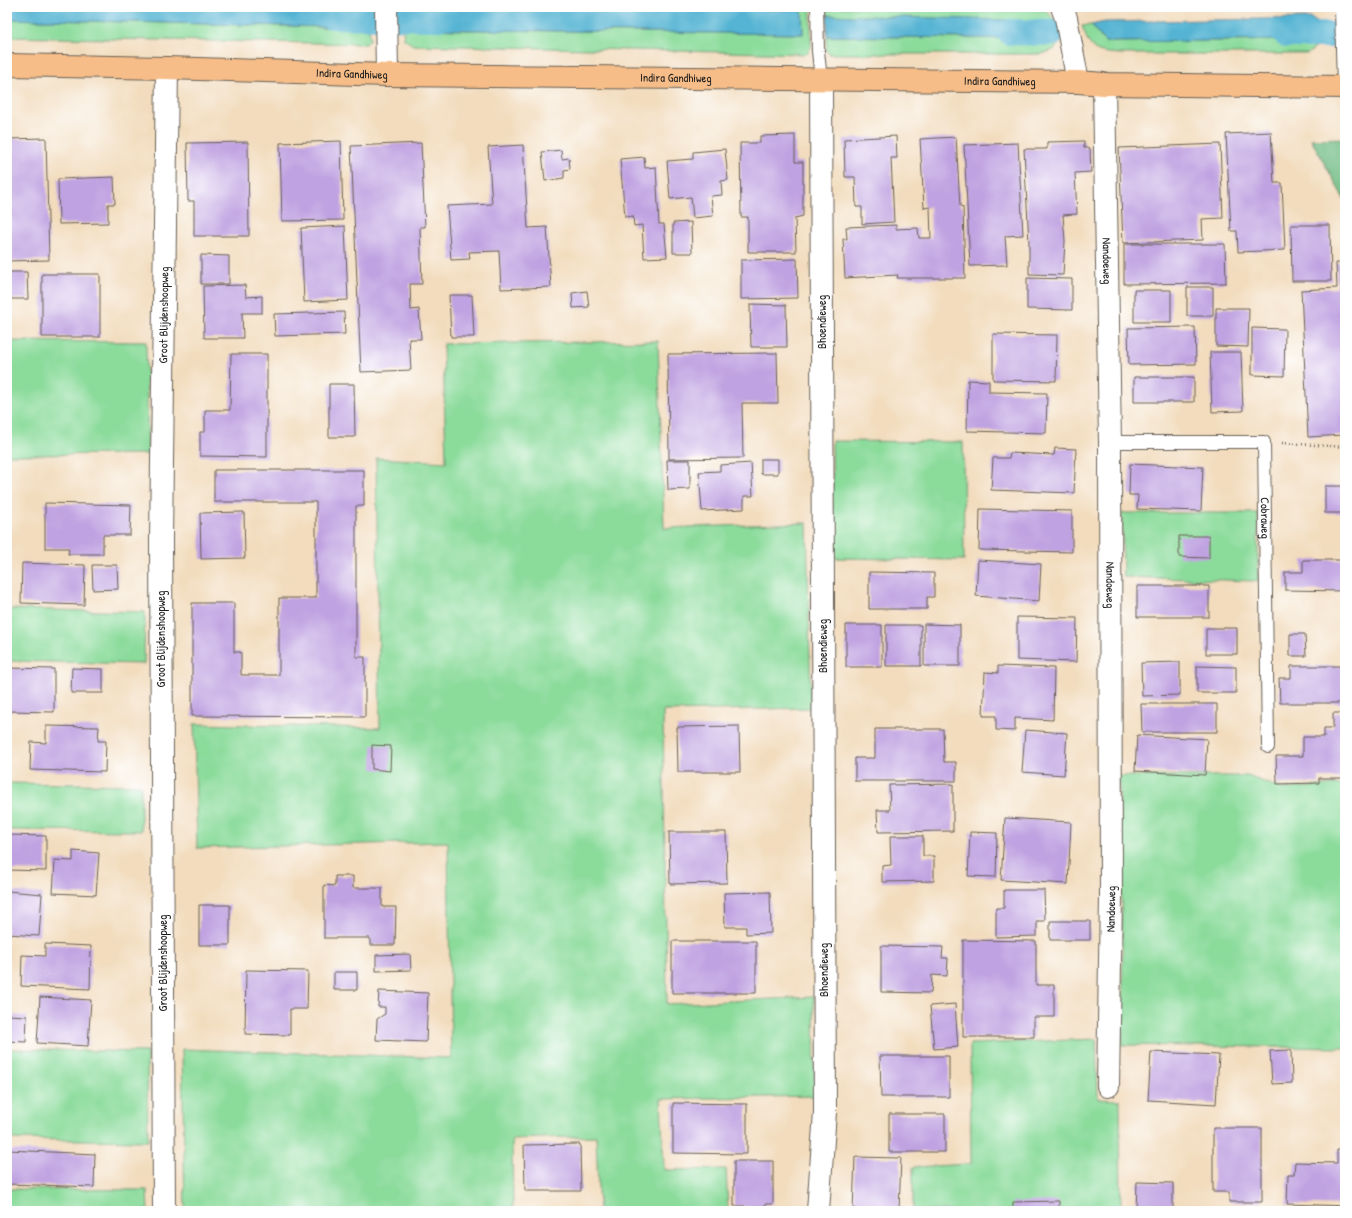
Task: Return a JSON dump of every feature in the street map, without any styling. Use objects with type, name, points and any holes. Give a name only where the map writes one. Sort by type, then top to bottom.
[{"type":"main road","name":"Indira Gandhiweg","points":[[7,65],[387,75],[1078,82],[1104,84],[1344,87]]},
{"type":"street","points":[[386,7],[387,75]]},
{"type":"street","points":[[1062,7],[1066,18],[1078,82]]},
{"type":"street","name":"Groot Blijdenshoopweg","points":[[164,1211],[161,532],[166,68]]},
{"type":"street","name":"Bhoendieweg","points":[[818,1211],[825,1112],[821,80]]},
{"type":"street","name":"Nandoeweg","points":[[1104,84],[1110,442],[1111,897],[1108,1086]]},
{"type":"lane","points":[[817,7],[818,51],[821,80]]},
{"type":"lane","points":[[1341,7],[1344,87]]},
{"type":"lane","points":[[1110,442],[1264,442]]},
{"type":"lane","name":"Cobraweg","points":[[1264,442],[1268,747]]},
{"type":"path","points":[[1264,442],[1345,447]]},
{"type":"green space","points":[[224,7],[368,7],[368,12]]},
{"type":"green space","points":[[420,7],[811,7],[811,47],[807,54],[413,45],[404,39],[403,29],[803,34],[802,10]]},
{"type":"green space","points":[[827,7],[999,7],[1046,10],[1058,28],[1059,38],[1055,49],[1042,54],[829,54],[826,50],[827,36],[1045,38],[827,15]]},
{"type":"green space","points":[[7,19],[369,28],[370,40],[366,44],[7,37]]},
{"type":"green space","points":[[1091,25],[1105,42],[1321,39],[1317,47],[1307,54],[1120,54],[1098,51],[1094,49],[1088,41],[1082,26]]},
{"type":"green space","points":[[1345,138],[1345,201],[1311,139]]},
{"type":"green space","points":[[7,341],[146,342],[148,454],[7,455]]},
{"type":"green space","points":[[658,341],[664,528],[807,523],[811,708],[663,711],[667,1004],[814,997],[815,1096],[661,1099],[664,1170],[726,1169],[728,1211],[599,1211],[596,1136],[512,1139],[513,1211],[185,1211],[182,1049],[451,1058],[448,842],[197,848],[194,724],[380,728],[376,458],[446,462],[443,344]]},
{"type":"green space","points":[[832,441],[963,442],[964,560],[833,558]]},
{"type":"green space","points":[[1122,513],[1258,513],[1258,581],[1123,577]]},
{"type":"green space","points":[[7,609],[145,612],[144,664],[7,661]]},
{"type":"green space","points":[[1119,776],[1248,776],[1283,789],[1345,784],[1345,1048],[1122,1045],[1123,996]]},
{"type":"green space","points":[[7,783],[141,785],[141,831],[7,830]]},
{"type":"green space","points":[[1096,1039],[1098,1099],[1120,1100],[1121,1211],[913,1211],[913,1167],[971,1164],[970,1044]]},
{"type":"green space","points":[[7,1049],[147,1052],[148,1141],[7,1139]]},
{"type":"green space","points":[[7,1189],[147,1190],[148,1211],[7,1211]]},
{"type":"water","points":[[7,7],[224,7],[368,12],[369,28],[7,19]]},
{"type":"water","points":[[403,7],[802,10],[803,34],[403,29]]},
{"type":"water","points":[[827,15],[1044,21],[1045,38],[827,36]]},
{"type":"water","points":[[1311,18],[1321,26],[1321,39],[1105,42],[1091,25],[1105,22]]},
{"type":"building","points":[[1271,132],[1274,183],[1282,183],[1285,250],[1238,252],[1237,231],[1231,231],[1226,134]]},
{"type":"building","points":[[795,135],[795,162],[803,162],[803,216],[795,218],[796,252],[748,252],[748,217],[741,217],[740,143],[760,143],[760,136]]},
{"type":"building","points":[[896,136],[897,158],[891,158],[894,222],[862,224],[862,207],[856,207],[855,177],[845,177],[844,139]]},
{"type":"building","points":[[956,137],[960,206],[963,207],[965,278],[897,278],[898,275],[845,278],[843,239],[847,239],[846,227],[896,225],[896,229],[918,228],[919,238],[931,238],[930,207],[924,208],[920,139]]},
{"type":"building","points":[[46,138],[49,260],[7,261],[7,139]]},
{"type":"building","points":[[341,141],[343,220],[282,221],[280,143]]},
{"type":"building","points":[[1084,141],[1084,148],[1090,148],[1091,172],[1075,173],[1077,214],[1063,215],[1065,241],[1063,275],[1029,274],[1029,243],[1024,149],[1047,149],[1047,142]]},
{"type":"building","points":[[248,142],[249,236],[194,236],[194,201],[188,201],[187,143]]},
{"type":"building","points":[[421,143],[425,227],[420,227],[422,284],[410,284],[411,310],[419,309],[421,339],[409,339],[411,370],[361,372],[351,146]]},
{"type":"building","points":[[1018,143],[1023,235],[1005,236],[1007,265],[970,266],[964,145]]},
{"type":"building","points":[[1220,144],[1223,218],[1202,219],[1203,240],[1123,243],[1119,148]]},
{"type":"building","points":[[523,145],[528,228],[547,227],[551,287],[501,289],[499,251],[469,252],[470,259],[451,260],[447,206],[492,204],[488,147]]},
{"type":"building","points":[[725,149],[728,180],[721,181],[722,195],[711,196],[713,216],[693,218],[691,197],[670,199],[667,161],[693,159],[693,152]]},
{"type":"building","points":[[561,150],[562,159],[569,158],[570,169],[564,170],[564,178],[545,181],[542,152]]},
{"type":"building","points":[[644,157],[645,168],[656,167],[659,224],[664,224],[667,257],[644,258],[642,225],[634,226],[633,216],[625,217],[620,159]]},
{"type":"building","points":[[114,177],[115,204],[108,204],[108,223],[59,224],[58,179]]},
{"type":"building","points":[[691,222],[692,253],[673,253],[673,223]]},
{"type":"building","points":[[1291,225],[1330,225],[1331,281],[1292,281]]},
{"type":"building","points":[[345,226],[348,300],[304,302],[301,228]]},
{"type":"building","points":[[1124,244],[1225,244],[1226,283],[1124,284]]},
{"type":"building","points":[[201,255],[229,256],[229,284],[201,284]]},
{"type":"building","points":[[797,259],[798,298],[741,299],[741,260]]},
{"type":"building","points":[[1336,263],[1345,263],[1345,435],[1308,437],[1301,290],[1337,288]]},
{"type":"building","points":[[7,272],[27,272],[28,299],[7,299]]},
{"type":"building","points":[[42,274],[100,274],[100,337],[42,337]]},
{"type":"building","points":[[1027,278],[1072,279],[1072,310],[1027,309]]},
{"type":"building","points":[[245,285],[246,297],[262,296],[262,313],[242,313],[243,338],[204,338],[203,286]]},
{"type":"building","points":[[1187,287],[1213,287],[1213,316],[1187,316]]},
{"type":"building","points":[[1134,290],[1171,290],[1171,322],[1134,322]]},
{"type":"building","points":[[587,291],[589,307],[573,308],[572,293]]},
{"type":"building","points":[[449,295],[472,295],[474,337],[451,337]]},
{"type":"building","points":[[750,304],[786,305],[787,347],[751,347]]},
{"type":"building","points":[[1216,308],[1249,308],[1248,347],[1216,346]]},
{"type":"building","points":[[344,312],[345,334],[275,336],[274,314]]},
{"type":"building","points":[[1195,327],[1196,364],[1129,365],[1128,328]]},
{"type":"building","points":[[1252,328],[1285,329],[1284,376],[1252,375]]},
{"type":"building","points":[[993,334],[1057,335],[1056,381],[993,380]]},
{"type":"building","points":[[1210,352],[1241,352],[1243,411],[1212,412]]},
{"type":"building","points":[[777,353],[778,403],[742,403],[743,458],[669,459],[668,354]]},
{"type":"building","points":[[231,354],[267,354],[267,457],[200,456],[200,432],[205,432],[205,410],[230,410]]},
{"type":"building","points":[[1134,377],[1194,377],[1194,402],[1134,402]]},
{"type":"building","points":[[968,380],[989,381],[989,392],[1047,393],[1046,433],[967,431]]},
{"type":"building","points":[[329,384],[354,384],[355,437],[329,437]]},
{"type":"building","points":[[1055,448],[1076,449],[1074,493],[991,490],[993,458],[1009,458],[1010,453],[1054,455]]},
{"type":"building","points":[[761,459],[778,459],[778,474],[761,474]]},
{"type":"building","points":[[667,460],[690,460],[690,489],[668,490]]},
{"type":"building","points":[[751,463],[753,496],[744,496],[744,509],[702,511],[699,472],[720,471],[720,465]]},
{"type":"building","points":[[1130,464],[1203,467],[1201,511],[1137,509],[1138,495],[1129,495]]},
{"type":"building","points":[[214,470],[364,470],[364,506],[356,506],[356,657],[365,657],[365,717],[192,716],[192,603],[234,603],[234,652],[241,652],[241,675],[279,675],[279,598],[316,598],[316,502],[214,502]]},
{"type":"building","points":[[1325,486],[1345,486],[1345,513],[1325,513]]},
{"type":"building","points":[[45,503],[131,505],[130,535],[103,535],[103,554],[68,554],[69,548],[45,548]]},
{"type":"building","points":[[980,509],[1072,511],[1072,552],[979,550]]},
{"type":"building","points":[[244,512],[245,558],[201,559],[200,513]]},
{"type":"building","points":[[1179,536],[1209,536],[1209,558],[1179,557]]},
{"type":"building","points":[[978,560],[1041,564],[1039,601],[976,596]]},
{"type":"building","points":[[1303,560],[1345,560],[1345,591],[1285,590],[1285,572],[1303,572]]},
{"type":"building","points":[[22,563],[85,565],[84,605],[21,603]]},
{"type":"building","points":[[92,565],[117,565],[118,589],[93,590]]},
{"type":"building","points":[[869,572],[934,573],[934,597],[927,597],[927,609],[869,609]]},
{"type":"building","points":[[1137,586],[1209,586],[1209,617],[1137,617]]},
{"type":"building","points":[[1017,617],[1077,618],[1076,662],[1017,660]]},
{"type":"building","points":[[924,624],[960,625],[960,666],[924,666]]},
{"type":"building","points":[[846,625],[882,625],[882,667],[846,667]]},
{"type":"building","points":[[886,625],[921,625],[921,666],[886,666]]},
{"type":"building","points":[[1206,628],[1237,628],[1237,654],[1206,654]]},
{"type":"building","points":[[1290,634],[1305,634],[1306,656],[1290,656]]},
{"type":"building","points":[[1180,662],[1180,695],[1142,696],[1141,663]]},
{"type":"building","points":[[998,666],[1054,668],[1053,720],[1015,718],[1015,731],[996,730],[996,716],[983,716],[985,672],[998,673]]},
{"type":"building","points":[[1197,666],[1236,667],[1236,693],[1197,693]]},
{"type":"building","points":[[1291,666],[1345,666],[1345,703],[1280,703],[1279,678],[1291,678]]},
{"type":"building","points":[[7,668],[54,669],[54,712],[7,711]]},
{"type":"building","points":[[72,668],[103,669],[103,693],[71,693]]},
{"type":"building","points":[[1141,704],[1217,704],[1217,732],[1142,732]]},
{"type":"building","points":[[1333,713],[1345,713],[1345,778],[1319,778],[1319,783],[1277,784],[1276,756],[1303,756],[1303,737],[1324,737],[1324,728],[1333,728]]},
{"type":"building","points":[[46,726],[99,727],[98,741],[106,741],[105,772],[30,770],[31,742],[46,743]]},
{"type":"building","points":[[739,726],[740,772],[678,772],[677,727]]},
{"type":"building","points":[[875,729],[943,729],[944,762],[956,762],[956,781],[855,781],[855,758],[875,758]]},
{"type":"building","points":[[1025,730],[1067,733],[1064,775],[1022,772]]},
{"type":"building","points":[[1137,735],[1207,739],[1205,775],[1135,771]]},
{"type":"building","points":[[372,745],[391,746],[390,771],[372,769]]},
{"type":"building","points":[[953,784],[953,831],[878,832],[877,810],[890,810],[889,785]]},
{"type":"building","points":[[1005,818],[1071,822],[1068,884],[1001,880]]},
{"type":"building","points":[[669,832],[726,832],[727,883],[670,884]]},
{"type":"building","points":[[970,832],[997,833],[996,877],[968,876]]},
{"type":"building","points":[[7,835],[46,836],[46,871],[7,870]]},
{"type":"building","points":[[890,836],[923,836],[923,856],[934,856],[934,881],[882,882],[882,866],[891,865]]},
{"type":"building","points":[[73,851],[99,853],[96,895],[53,893],[55,860],[73,861]]},
{"type":"building","points":[[335,876],[353,876],[353,888],[382,888],[382,907],[396,907],[395,945],[370,945],[370,938],[324,938],[324,885],[335,886]]},
{"type":"building","points":[[1004,890],[1044,890],[1045,921],[1037,921],[1037,936],[996,937],[996,908],[1004,908]]},
{"type":"building","points":[[7,891],[42,894],[39,936],[7,934]]},
{"type":"building","points":[[770,892],[771,933],[746,934],[746,927],[725,927],[724,893]]},
{"type":"building","points":[[199,905],[230,905],[230,945],[199,945]]},
{"type":"building","points":[[1050,921],[1090,921],[1090,940],[1050,940]]},
{"type":"building","points":[[963,940],[1036,941],[1036,985],[1054,985],[1054,1017],[1034,1017],[1034,1037],[963,1037]]},
{"type":"building","points":[[672,941],[756,941],[756,993],[672,993]]},
{"type":"building","points":[[45,944],[91,946],[90,989],[21,986],[22,955],[45,956]]},
{"type":"building","points":[[881,946],[943,947],[942,958],[948,958],[947,976],[932,975],[931,993],[881,992]]},
{"type":"building","points":[[410,954],[411,970],[376,971],[376,955]]},
{"type":"building","points":[[246,970],[308,971],[307,1009],[290,1009],[290,1035],[245,1034]]},
{"type":"building","points":[[334,972],[357,972],[357,990],[334,990]]},
{"type":"building","points":[[379,991],[428,993],[426,1042],[376,1040],[377,1019],[385,1014],[385,1007],[378,1007]]},
{"type":"building","points":[[40,997],[91,1000],[88,1046],[37,1043]]},
{"type":"building","points":[[955,1004],[958,1047],[934,1049],[930,1006]]},
{"type":"building","points":[[7,1015],[27,1016],[26,1042],[7,1041]]},
{"type":"building","points":[[1291,1050],[1292,1083],[1272,1084],[1270,1051]]},
{"type":"building","points":[[1151,1052],[1219,1055],[1216,1104],[1148,1100]]},
{"type":"building","points":[[880,1056],[949,1056],[949,1097],[881,1097]]},
{"type":"building","points":[[673,1103],[747,1104],[747,1154],[673,1153]]},
{"type":"building","points":[[889,1114],[945,1114],[945,1152],[889,1152]]},
{"type":"building","points":[[1213,1128],[1262,1128],[1262,1202],[1229,1202],[1229,1192],[1213,1192]]},
{"type":"building","points":[[580,1144],[581,1191],[525,1191],[524,1145]]},
{"type":"building","points":[[7,1150],[95,1154],[94,1187],[7,1184]]},
{"type":"building","points":[[1337,1150],[1345,1150],[1345,1206],[1287,1204],[1288,1175],[1294,1175],[1295,1162],[1337,1163]]},
{"type":"building","points":[[855,1157],[901,1158],[899,1211],[853,1211]]},
{"type":"building","points":[[734,1161],[773,1161],[773,1204],[765,1204],[765,1211],[745,1211],[745,1206],[734,1206]]},
{"type":"building","points":[[1137,1182],[1173,1183],[1173,1211],[1136,1211]]},
{"type":"building","points":[[1059,1201],[1059,1211],[1013,1211],[1013,1202]]},
{"type":"waterway","points":[[332,16],[439,18]]},
{"type":"waterway","points":[[1010,32],[1053,33]]},
{"type":"waterway","points":[[1287,35],[1345,35]]}]
